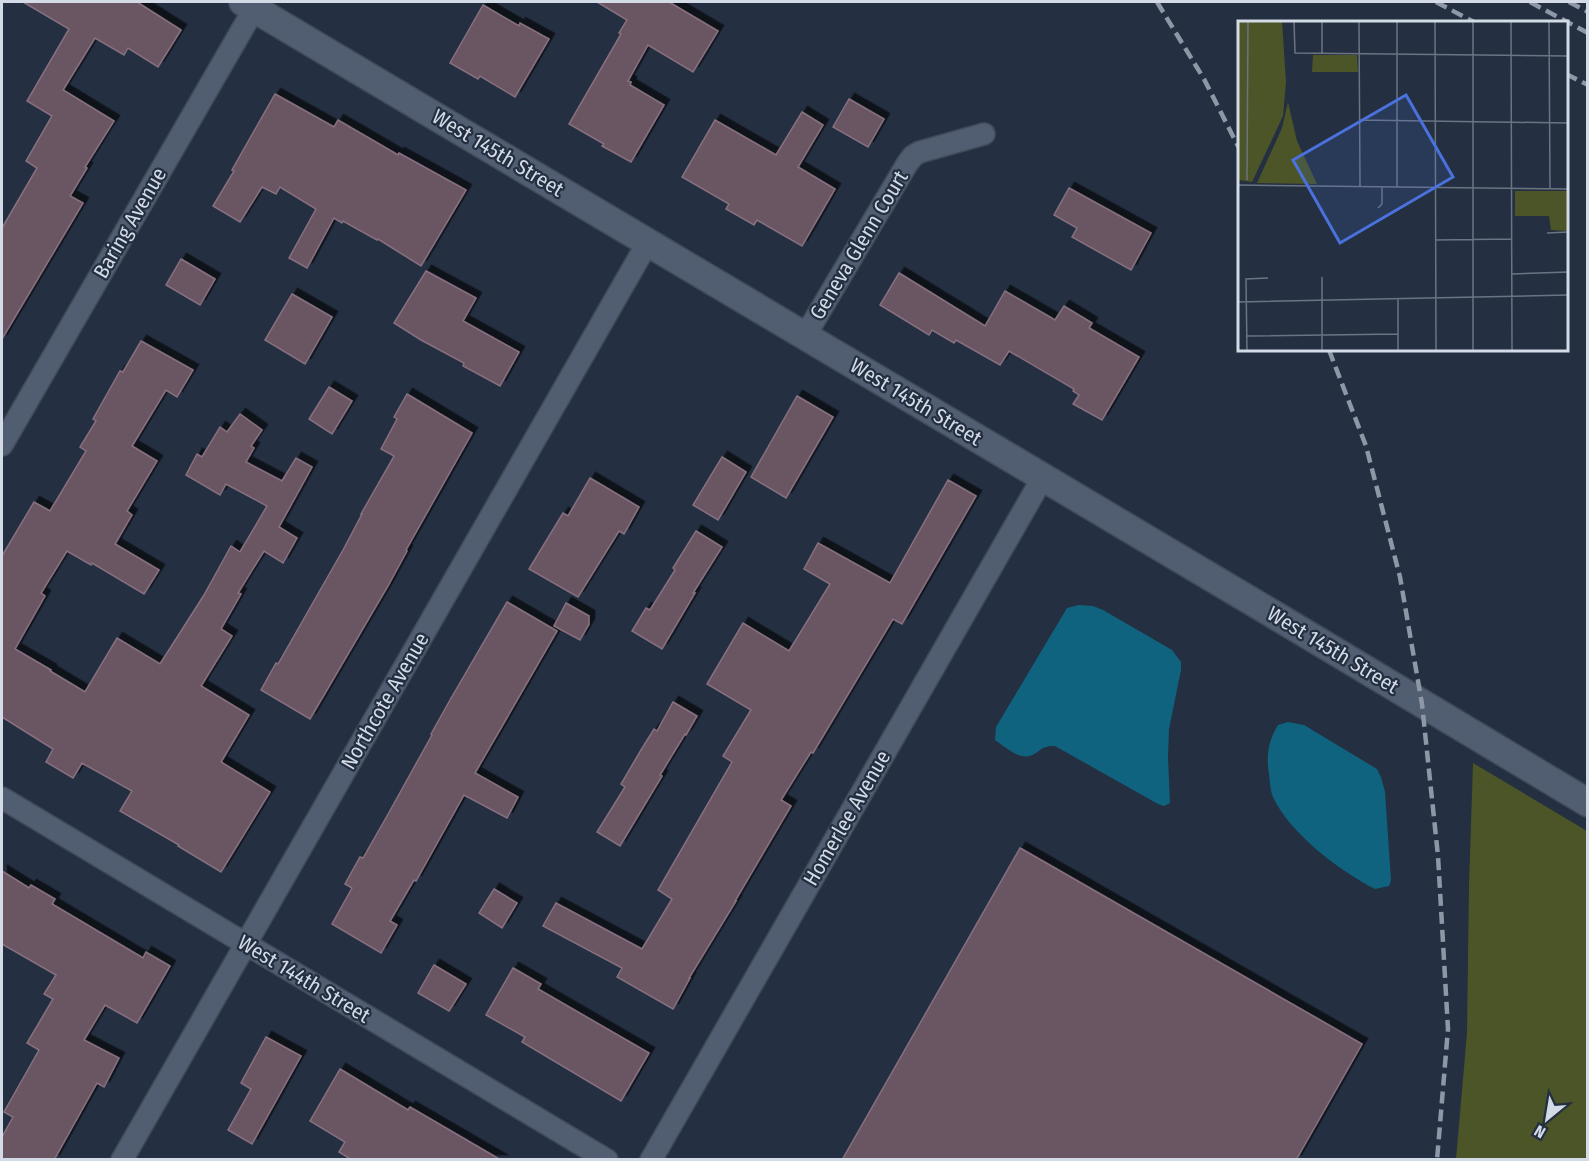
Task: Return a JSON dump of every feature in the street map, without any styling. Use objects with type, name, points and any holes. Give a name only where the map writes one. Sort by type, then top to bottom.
[{"type":"street","name":"West 145th Street","points":[[252,4],[1587,803]]},
{"type":"street","name":"Baring Avenue","points":[[2,445],[252,4]]},
{"type":"street","name":"Geneva Glenn Court","points":[[805,336],[913,156],[984,134]]},
{"type":"street","name":"Northcote Avenue","points":[[122,1160],[648,242]]},
{"type":"street","name":"Homerlee Avenue","points":[[651,1160],[1043,477]]},
{"type":"street","name":"West 144th Street","points":[[2,798],[607,1160]]},
{"type":"green space","points":[[1473,763],[1587,831],[1587,1159],[1456,1159],[1467,1033]]},
{"type":"water","points":[[1079,605],[1093,606],[1103,610],[1172,650],[1181,662],[1169,729],[1170,803],[1164,806],[1055,746],[1042,748],[1033,755],[1020,756],[995,740],[996,727],[1067,608]]},
{"type":"water","points":[[1288,722],[1304,725],[1377,769],[1385,792],[1391,880],[1389,886],[1375,889],[1332,862],[1304,838],[1281,811],[1271,791],[1268,755],[1272,737],[1278,725]]},
{"type":"building","points":[[23,2],[137,2],[181,30],[158,67],[128,48],[124,55],[95,38],[63,90],[114,121],[70,196],[83,203],[2,339],[2,228],[37,168],[26,161],[52,116],[27,101],[69,29]]},
{"type":"building","points":[[597,2],[669,2],[718,31],[693,72],[648,45],[628,81],[631,82],[630,85],[664,105],[631,162],[569,124],[627,20]]},
{"type":"building","points":[[483,5],[519,26],[520,23],[549,39],[515,97],[480,76],[478,79],[450,63]]},
{"type":"building","points":[[275,94],[334,127],[338,120],[398,155],[399,153],[466,190],[421,266],[378,239],[334,218],[307,268],[289,258],[316,209],[280,187],[276,194],[262,187],[240,222],[213,206]]},
{"type":"building","points":[[849,99],[884,119],[868,147],[833,127]]},
{"type":"building","points":[[802,112],[823,125],[798,167],[835,189],[802,246],[757,220],[754,225],[726,209],[729,204],[682,177],[715,120],[776,155]]},
{"type":"building","points":[[1069,188],[1151,233],[1131,270],[1072,237],[1077,228],[1054,215]]},
{"type":"building","points":[[181,259],[215,279],[200,305],[166,285]]},
{"type":"building","points":[[426,271],[476,298],[463,321],[519,352],[500,386],[394,323]]},
{"type":"building","points":[[899,273],[985,326],[1005,291],[1055,320],[1064,306],[1092,323],[1089,328],[1139,357],[1102,420],[1073,404],[1079,395],[1073,391],[1074,389],[1009,351],[1000,365],[956,340],[954,343],[932,330],[929,335],[880,305]]},
{"type":"building","points":[[292,294],[332,317],[305,364],[265,340]]},
{"type":"building","points":[[141,341],[193,370],[177,397],[166,390],[132,446],[157,461],[127,511],[132,515],[115,544],[159,570],[144,594],[67,551],[41,593],[45,596],[15,649],[85,692],[117,638],[160,664],[204,595],[231,546],[240,552],[267,506],[226,484],[220,495],[186,475],[197,454],[202,457],[220,427],[227,432],[240,414],[262,430],[251,446],[254,448],[246,462],[282,481],[296,458],[312,467],[279,527],[297,538],[283,563],[264,551],[238,593],[241,594],[221,629],[232,636],[201,686],[249,715],[221,762],[270,792],[221,872],[120,811],[132,791],[82,763],[73,778],[46,762],[53,749],[2,717],[2,556],[34,502],[50,511],[86,451],[80,447],[96,421],[93,419],[120,371],[123,372]]},
{"type":"building","points":[[329,387],[352,401],[332,434],[309,419]]},
{"type":"building","points":[[407,394],[472,433],[388,586],[310,719],[261,690],[343,550],[394,456],[381,449],[397,419],[394,417]]},
{"type":"building","points":[[797,396],[833,417],[786,498],[751,477]]},
{"type":"building","points":[[722,457],[746,472],[718,520],[693,505]]},
{"type":"building","points":[[590,478],[639,507],[624,534],[619,531],[578,597],[529,569],[563,513],[568,516]]},
{"type":"building","points":[[948,480],[976,496],[902,624],[893,619],[813,753],[811,752],[781,800],[791,806],[673,1009],[617,977],[622,968],[543,926],[556,903],[642,949],[672,899],[658,890],[732,762],[723,756],[751,710],[707,684],[743,623],[789,651],[830,584],[804,569],[818,543],[890,583]]},
{"type":"building","points":[[696,531],[722,547],[662,649],[632,631],[646,608],[650,610]]},
{"type":"building","points":[[507,602],[557,631],[475,773],[518,797],[507,818],[464,795],[416,881],[414,880],[390,921],[397,925],[381,953],[332,924],[352,888],[345,884],[360,857],[363,858]]},
{"type":"building","points":[[566,603],[589,616],[589,624],[580,640],[554,626]]},
{"type":"building","points":[[673,702],[697,716],[620,846],[597,832],[625,787],[621,784],[654,729],[657,731]]},
{"type":"building","points":[[1020,848],[1362,1044],[1296,1160],[842,1160]]},
{"type":"building","points":[[2,871],[29,888],[31,885],[55,899],[52,904],[143,958],[146,952],[170,966],[137,1023],[105,1005],[84,1040],[119,1058],[104,1087],[97,1083],[54,1160],[2,1160],[2,1137],[13,1117],[4,1112],[39,1050],[27,1043],[53,999],[44,994],[56,975],[2,944]]},
{"type":"building","points":[[494,889],[517,903],[502,928],[479,913]]},
{"type":"building","points":[[434,965],[466,984],[449,1011],[418,993]]},
{"type":"building","points":[[513,968],[541,984],[538,989],[649,1053],[621,1101],[522,1042],[525,1037],[486,1015]]},
{"type":"building","points":[[266,1037],[301,1056],[252,1144],[228,1130],[251,1089],[241,1083]]},
{"type":"building","points":[[340,1069],[408,1110],[410,1107],[501,1160],[352,1160],[339,1152],[345,1142],[310,1121]]},
{"type":"railway","points":[[1157,2],[1204,79],[1238,146]]},
{"type":"railway","points":[[1436,2],[1472,21]]},
{"type":"railway","points":[[1530,2],[1566,21]]},
{"type":"railway","points":[[1569,2],[1588,12]]},
{"type":"railway","points":[[1568,22],[1588,33]]},
{"type":"railway","points":[[1568,75],[1588,85]]},
{"type":"railway","points":[[1329,351],[1366,446],[1400,577],[1422,704],[1438,856],[1448,1029],[1437,1160]]}]
